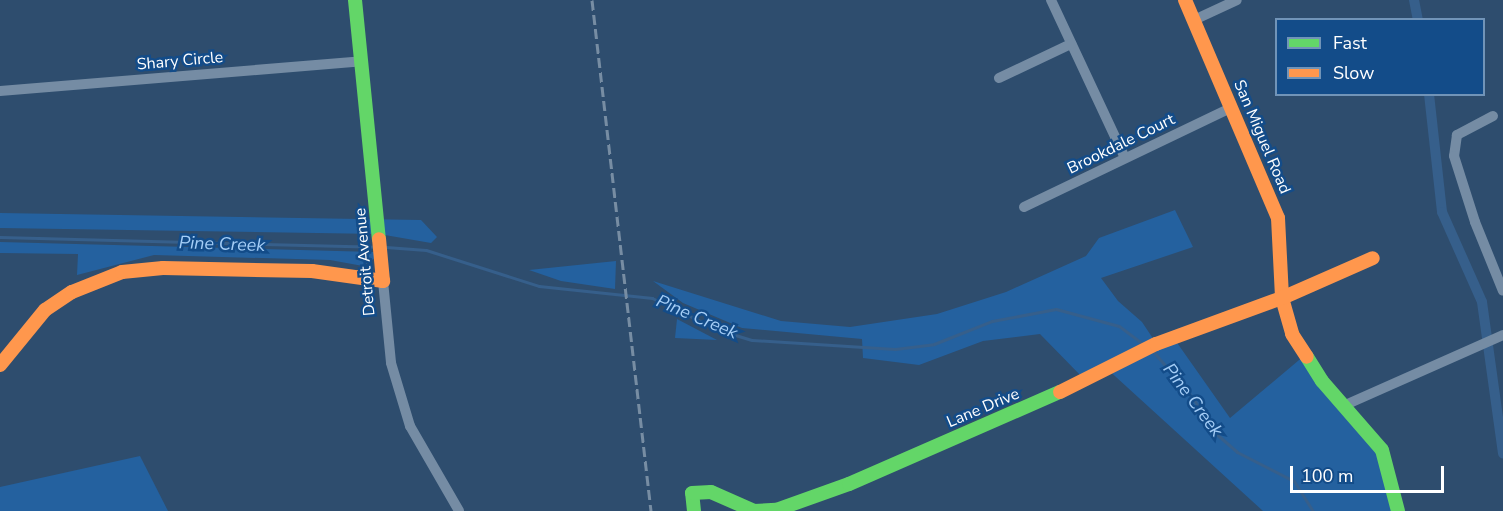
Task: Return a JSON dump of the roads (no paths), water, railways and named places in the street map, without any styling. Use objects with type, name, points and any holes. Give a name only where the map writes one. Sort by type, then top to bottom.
[{"type":"street","name":"Detroit Avenue","points":[[355,0],[391,363],[410,426],[457,509]]},
{"type":"street","points":[[1051,0],[1125,158]]},
{"type":"street","name":"San Miguel Road","points":[[1185,0],[1278,218],[1281,298],[1292,334],[1322,381],[1382,450],[1398,511]]},
{"type":"street","points":[[1194,20],[1237,0]]},
{"type":"street","points":[[999,78],[1071,44]]},
{"type":"street","name":"Shary Circle","points":[[0,91],[362,61]]},
{"type":"street","name":"Brookdale Court","points":[[1023,207],[1231,108]]},
{"type":"street","points":[[1493,116],[1457,135],[1454,156],[1475,222],[1503,291]]},
{"type":"street","name":"Lane Drive","points":[[694,511],[692,493],[711,492],[754,511],[776,510],[849,484],[1043,401],[1105,367],[1156,344],[1281,298],[1373,258]]},
{"type":"street","points":[[0,365],[28,327],[45,310],[72,292],[122,272],[163,268],[312,271],[383,281]]},
{"type":"street","points":[[1343,406],[1499,338]]},
{"type":"waterway","points":[[1414,0],[1418,18]]},
{"type":"waterway","points":[[1429,96],[1442,212],[1482,302],[1503,454]]},
{"type":"waterway","name":"Pine Creek","points":[[0,237],[376,247]]},
{"type":"waterway","name":"Pine Creek","points":[[386,247],[426,250],[539,286],[652,298],[719,330],[752,340],[895,349],[934,344],[992,321],[1056,309],[1119,326],[1144,345]]},
{"type":"waterway","name":"Pine Creek","points":[[1152,350],[1193,398],[1213,431],[1237,452],[1294,481],[1313,511]]},
{"type":"railway","points":[[592,0],[651,511]]}]
